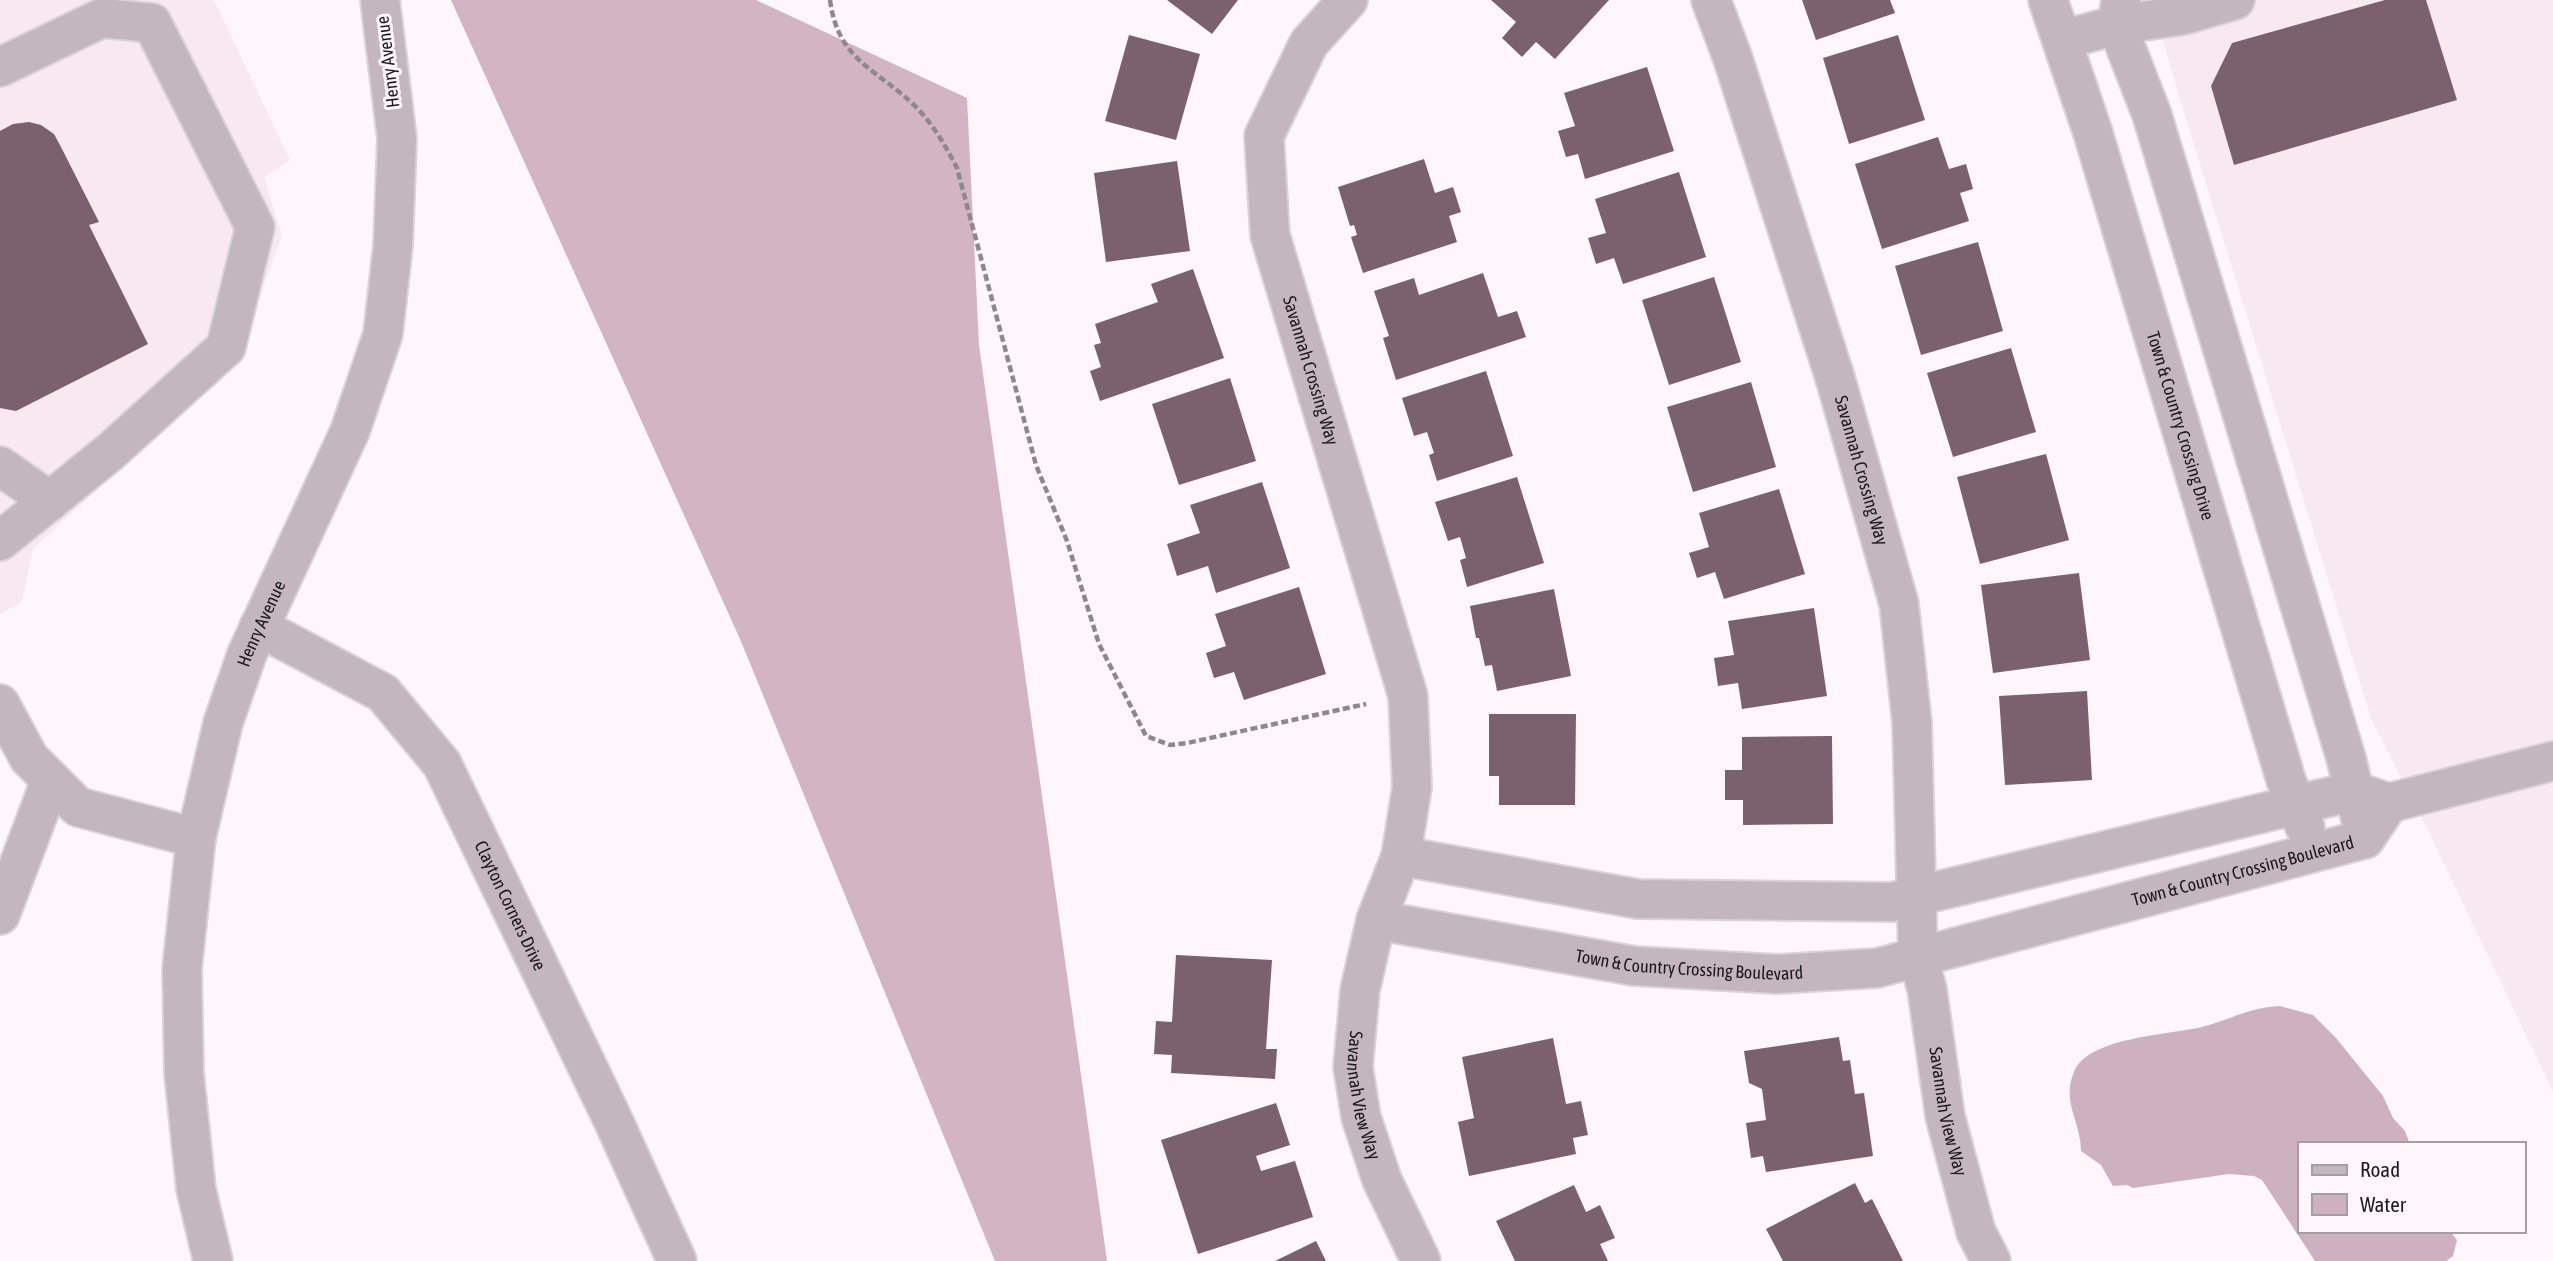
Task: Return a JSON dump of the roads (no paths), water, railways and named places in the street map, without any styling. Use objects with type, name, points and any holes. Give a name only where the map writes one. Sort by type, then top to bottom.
[{"type":"street","name":"Henry Avenue","points":[[213,1261],[196,1189],[184,1073],[182,969],[196,838],[223,723],[259,627],[350,431],[383,334],[393,245],[397,139],[380,0]]},
{"type":"street","name":"Savannah Crossing Way","points":[[1348,0],[1309,43],[1264,136],[1270,235],[1408,696],[1412,787],[1401,856],[1376,920]]},
{"type":"street","name":"Savannah Crossing Way","points":[[1711,0],[1733,59],[1836,381],[1899,604],[1912,723],[1918,957]]},
{"type":"street","points":[[2057,12],[2184,15],[2235,0]]},
{"type":"street","name":"Town & Country Crossing Drive","points":[[2057,12],[2286,780],[2315,852]]},
{"type":"street","points":[[2119,12],[2346,758],[2372,797]]},
{"type":"street","points":[[0,67],[102,18],[152,23],[255,227],[226,347],[110,452],[0,541]]},
{"type":"street","points":[[0,466],[50,501]]},
{"type":"street","name":"Clayton Corners Drive","points":[[259,627],[383,692],[442,764],[607,1107],[677,1261]]},
{"type":"street","points":[[0,704],[29,758],[78,807],[196,838]]},
{"type":"street","points":[[1401,856],[1638,899],[1892,902],[2296,805],[2372,797],[2553,761]]},
{"type":"street","points":[[0,915],[51,780]]},
{"type":"street","name":"Town & Country Crossing Boulevard","points":[[1376,920],[1634,966],[1777,974],[1877,968],[2365,839],[2372,797]]},
{"type":"street","name":"Savannah View Way","points":[[1376,920],[1360,990],[1353,1067],[1361,1117],[1382,1180],[1422,1261]]},
{"type":"street","name":"Savannah View Way","points":[[1918,957],[1927,989],[1945,1116],[1976,1232],[1991,1261]]},
{"type":"water","points":[[2280,1006],[2313,1015],[2336,1038],[2383,1096],[2393,1118],[2405,1131],[2409,1142],[2298,1142],[2298,1233],[2452,1233],[2457,1240],[2453,1256],[2446,1261],[2315,1261],[2262,1180],[2254,1176],[2229,1174],[2133,1188],[2127,1185],[2113,1186],[2101,1165],[2081,1151],[2070,1093],[2074,1072],[2082,1060],[2112,1044],[2202,1027]]}]
